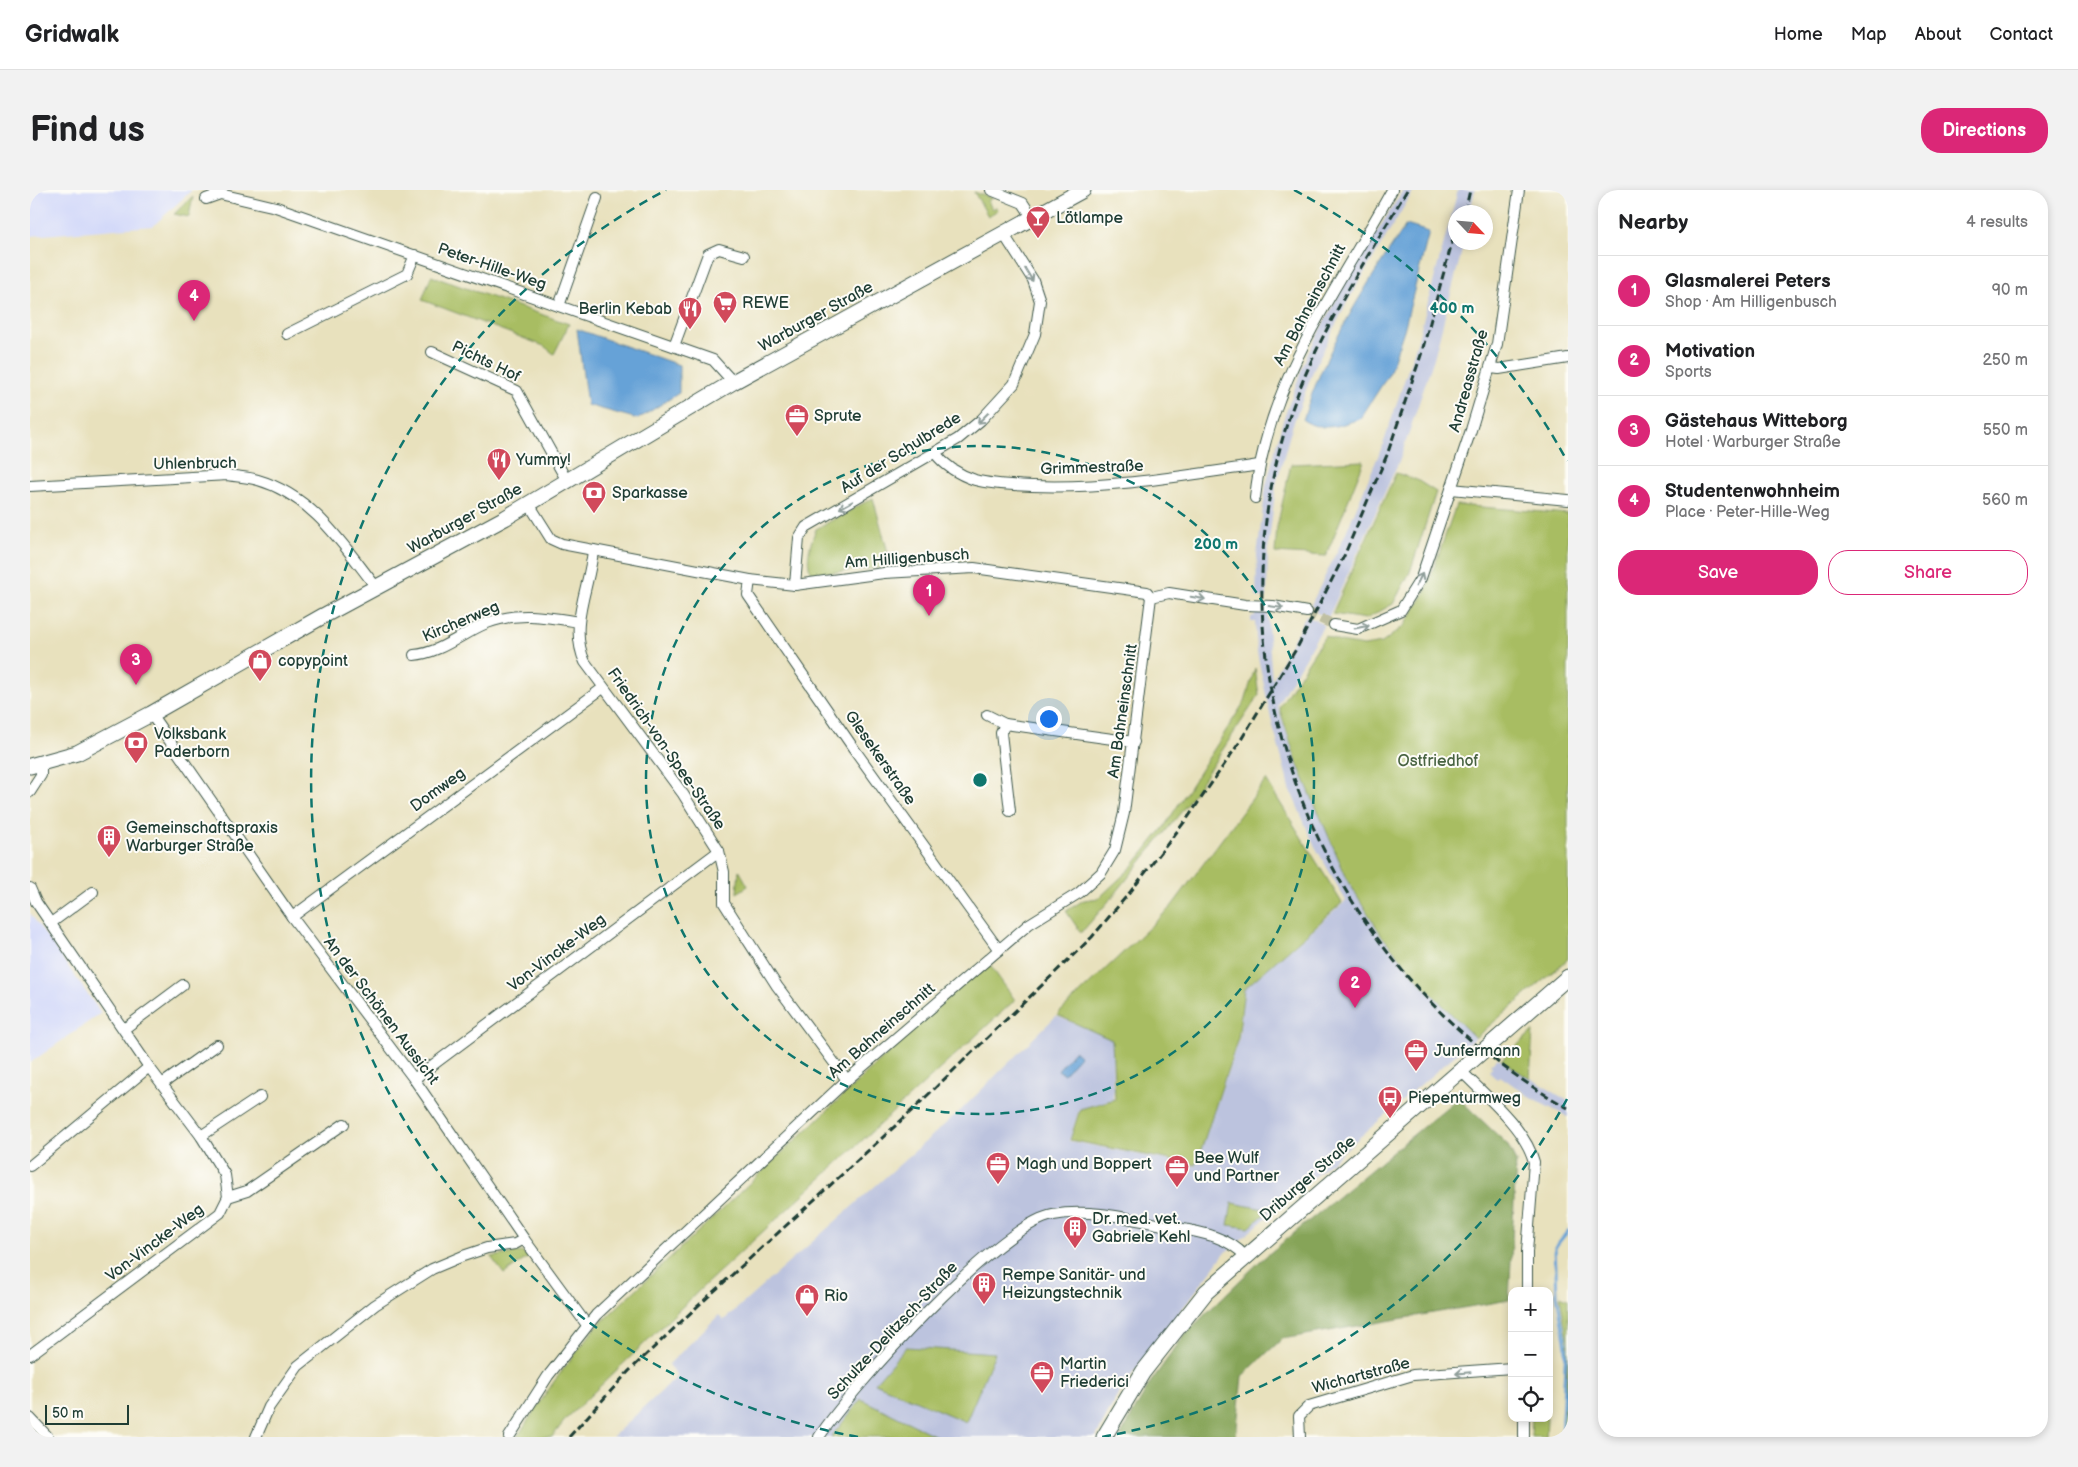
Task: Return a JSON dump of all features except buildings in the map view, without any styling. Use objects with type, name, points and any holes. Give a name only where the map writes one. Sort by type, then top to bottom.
[{"type":"main road","name":"Warburger Straße","points":[[35,764],[77,753],[151,714],[376,587],[529,504],[733,382],[1083,190]]},
{"type":"main road","name":"Driburger Straße","points":[[1104,1437],[1143,1372],[1206,1292],[1245,1256],[1568,977]]},
{"type":"street","points":[[991,190],[1023,203],[1032,217]]},
{"type":"street","name":"Am Bahneinschnitt","points":[[1255,498],[1259,465],[1274,414],[1301,347],[1335,285],[1392,190]]},
{"type":"street","name":"Andreasstraße","points":[[1451,489],[1491,368],[1501,325],[1519,190]]},
{"type":"street","name":"Peter-Hille-Weg","points":[[206,200],[220,194],[276,207],[713,360],[733,382]]},
{"type":"street","name":"Peter-Hille-Weg","points":[[560,306],[597,198]]},
{"type":"street","name":"Auf der Schulbrede","points":[[795,585],[799,538],[806,527],[935,453],[969,431],[1008,391],[1022,370],[1035,334],[1040,301],[1033,280],[1003,233]]},
{"type":"street","points":[[674,346],[708,254],[719,249],[744,256]]},
{"type":"street","name":"Peter-Hille-Weg","points":[[287,334],[407,274],[414,255]]},
{"type":"street","name":"Pichts Hof","points":[[432,352],[517,391],[567,481]]},
{"type":"street","points":[[1491,368],[1499,369],[1568,358]]},
{"type":"street","name":"Grimmestraße","points":[[935,453],[943,463],[974,480],[996,484],[1045,486],[1095,486],[1153,481],[1259,465]]},
{"type":"street","name":"Uhlenbruch","points":[[30,486],[228,476],[258,480],[290,493],[309,506],[329,526],[376,587]]},
{"type":"street","points":[[1334,625],[1358,629],[1401,610],[1421,578],[1451,489],[1568,500]]},
{"type":"street","name":"Am Hilligenbusch","points":[[529,504],[551,539],[562,544],[750,580],[795,585],[884,573],[974,568],[1147,592],[1152,597],[1169,593],[1245,606],[1273,606],[1307,612]]},
{"type":"street","name":"Friedrich-von-Spee-Straße","points":[[593,550],[579,622],[579,648],[603,688],[684,794],[719,851],[724,872],[724,903],[777,986],[847,1080]]},
{"type":"street","name":"Glesekerstraße","points":[[750,580],[748,595],[854,749],[999,950]]},
{"type":"street","name":"Am Bahneinschnitt","points":[[510,1437],[548,1376],[587,1325],[734,1184],[847,1080],[1029,924],[1084,889],[1110,862],[1120,837],[1152,597]]},
{"type":"street","name":"Kircherweg","points":[[414,655],[429,654],[488,623],[514,616],[538,615],[579,622]]},
{"type":"street","name":"Domweg","points":[[292,917],[603,688]]},
{"type":"street","name":"An der Schönen Aussicht","points":[[151,714],[292,917],[414,1079],[524,1239],[587,1325]]},
{"type":"street","points":[[987,715],[1005,724],[1134,742]]},
{"type":"street","points":[[1005,724],[1001,733],[1010,811]]},
{"type":"street","name":"Warburger Straße","points":[[30,792],[41,775],[35,764]]},
{"type":"street","name":"Von-Vincke-Weg","points":[[414,1079],[719,851]]},
{"type":"street","points":[[30,888],[36,902],[149,1067],[201,1136],[225,1175],[228,1197],[247,1191],[344,1124]]},
{"type":"street","points":[[51,923],[93,892]]},
{"type":"street","points":[[124,1029],[183,985]]},
{"type":"street","points":[[162,1084],[217,1045]]},
{"type":"street","points":[[30,1166],[149,1067]]},
{"type":"street","points":[[1461,1071],[1523,1136],[1531,1150],[1534,1162],[1527,1252],[1527,1287]]},
{"type":"street","points":[[201,1136],[260,1097]]},
{"type":"street","name":"Von-Vincke-Weg","points":[[30,1354],[220,1213],[228,1197]]},
{"type":"street","name":"Schulze-Delitzsch-Straße","points":[[819,1437],[875,1370],[954,1286],[1007,1238],[1051,1215],[1071,1213],[1118,1216],[1209,1234],[1238,1248],[1245,1256]]},
{"type":"street","points":[[256,1437],[269,1407],[298,1366],[375,1305],[405,1285],[447,1262],[487,1248],[515,1244],[524,1239]]},
{"type":"street","name":"Wichartstraße","points":[[1300,1437],[1299,1416],[1309,1406],[1413,1375],[1508,1368]]},
{"type":"street","points":[[30,1418],[48,1437]]},
{"type":"street","points":[[1524,1422],[1524,1437]]},
{"type":"shaded area","points":[[30,190],[192,190],[153,226],[30,236]]},
{"type":"shaded area","points":[[1403,190],[1414,190],[1346,304],[1314,369],[1292,427],[1276,485],[1268,550],[1267,598],[1256,597],[1257,555],[1266,486],[1282,423],[1307,355],[1345,283]]},
{"type":"shaded area","points":[[1458,190],[1475,190],[1472,205],[1454,205]]},
{"type":"shaded area","points":[[1448,227],[1448,250],[1462,250],[1434,358],[1400,459],[1328,618],[1309,609],[1344,537],[1384,442],[1418,339]]},
{"type":"shaded area","points":[[1255,610],[1267,610],[1272,680],[1306,615],[1324,625],[1277,705],[1297,763],[1348,881],[1381,936],[1422,984],[1475,1038],[1224,1254],[1119,1392],[1096,1437],[936,1437],[861,1399],[831,1437],[612,1437],[678,1376],[668,1365],[719,1315],[724,1320],[960,1111],[1056,1016],[1112,1039],[1113,1099],[1079,1109],[1069,1141],[1196,1166],[1239,1038],[1244,989],[1346,901],[1313,843],[1290,789],[1271,719],[1257,652],[1255,622],[1251,622],[1251,617],[1255,616]]},
{"type":"shaded area","points":[[30,913],[101,1013],[30,1063]]},
{"type":"shaded area","points":[[1498,1058],[1568,1101],[1568,1117],[1533,1099],[1500,1076],[1497,1079],[1492,1075],[1489,1071],[1493,1067],[1490,1065]]},
{"type":"green space","points":[[974,192],[992,198],[988,201],[992,209],[996,207],[998,210],[988,216]]},
{"type":"green space","points":[[193,196],[189,217],[174,214]]},
{"type":"green space","points":[[431,276],[569,324],[554,354],[544,346],[422,300]]},
{"type":"green space","points":[[1364,461],[1326,556],[1275,553],[1277,527],[1291,464]]},
{"type":"green space","points":[[1396,473],[1417,480],[1436,492],[1410,572],[1393,604],[1366,619],[1332,614]]},
{"type":"green space","points":[[873,498],[892,567],[812,574],[808,557],[816,529]]},
{"type":"green space","name":"Ostfriedhof","points":[[1456,505],[1568,514],[1568,959],[1475,1038],[1422,984],[1382,936],[1348,881],[1297,763],[1279,707],[1325,636],[1340,642],[1364,646],[1382,643],[1405,625],[1425,593]]},
{"type":"green space","points":[[1255,668],[1259,695],[1182,811],[1081,933],[1066,911],[1084,900],[1099,898],[1133,866],[1164,827],[1245,701]]},
{"type":"green space","points":[[1266,780],[1342,903],[1244,989],[1238,1038],[1196,1165],[1070,1140],[1080,1109],[1115,1099],[1112,1040],[1057,1015],[1171,907]]},
{"type":"green space","points":[[739,870],[748,886],[737,893]]},
{"type":"green space","points":[[987,961],[1015,1000],[707,1283],[566,1419],[552,1437],[517,1437],[555,1380],[596,1327]]},
{"type":"green space","points":[[1533,1031],[1530,1079],[1501,1060]]},
{"type":"green space","points":[[1458,1098],[1507,1144],[1516,1162],[1508,1300],[1282,1339],[1242,1376],[1236,1437],[1120,1437],[1150,1383],[1186,1333],[1259,1262]]},
{"type":"green space","points":[[1232,1203],[1269,1210],[1249,1228],[1228,1225]]},
{"type":"green space","points":[[521,1252],[530,1256],[504,1274],[491,1257]]},
{"type":"green space","points":[[1560,1296],[1568,1299],[1568,1346]]},
{"type":"green space","points":[[1568,1346],[1568,1437],[1563,1437]]},
{"type":"green space","points":[[906,1347],[995,1353],[966,1422],[875,1383]]},
{"type":"green space","points":[[861,1399],[936,1436],[936,1437],[831,1437]]},
{"type":"green space","points":[[1532,1422],[1547,1422],[1546,1437],[1531,1437]]},
{"type":"water","points":[[1406,225],[1429,232],[1404,330],[1389,374],[1360,419],[1331,427],[1310,424],[1303,420],[1334,343],[1361,295]]},
{"type":"water","points":[[577,329],[679,365],[679,393],[638,419],[587,405]]},
{"type":"water","points":[[1074,1051],[1080,1056],[1064,1074],[1058,1070]]},
{"type":"waterway","points":[[1561,1437],[1566,1347],[1557,1295],[1555,1247],[1568,1231]]},
{"type":"tunnel","points":[[1307,612],[1334,625]]},
{"type":"railway","points":[[1407,190],[1321,340],[1294,404],[1283,437],[1264,535],[1264,633],[1279,729],[1310,821],[1356,907],[1415,985],[1486,1053],[1568,1108]]},
{"type":"railway","points":[[1467,205],[1470,190]]},
{"type":"railway","points":[[569,1437],[629,1371],[905,1117],[1092,937],[1131,891],[1189,816],[1239,743],[1298,646],[1344,556],[1387,455],[1421,355],[1450,250]]},
{"type":"place","name":"Lötlampe","points":[[1038,239]]},
{"type":"place","name":"Studentenwohnheim","points":[[194,321]]},
{"type":"place","name":"REWE","points":[[725,324]]},
{"type":"place","name":"Berlin Kebab","points":[[690,330]]},
{"type":"place","name":"Sprute","points":[[797,437]]},
{"type":"place","name":"Yummy!","points":[[499,481]]},
{"type":"place","name":"Sparkasse","points":[[594,514]]},
{"type":"place","name":"Glasmalerei Peters","points":[[929,616]]},
{"type":"place","name":"copypoint","points":[[260,682]]},
{"type":"place","name":"Gästehaus Witteborg","points":[[136,685]]},
{"type":"place","name":"Volksbank Paderborn","points":[[136,764]]},
{"type":"place","name":"Gemeinschaftspraxis Warburger Straße","points":[[109,858]]},
{"type":"place","name":"Motivation","points":[[1355,1008]]},
{"type":"place","name":"Junfermann","points":[[1416,1072]]},
{"type":"place","name":"Piepenturmweg","points":[[1390,1119]]},
{"type":"place","name":"Magh und Boppert","points":[[998,1185]]},
{"type":"place","name":"Bee Wulf und Partner","points":[[1177,1188]]},
{"type":"place","name":"Dr. med. vet. Gabriele Kehl","points":[[1075,1249]]},
{"type":"place","name":"Rempe Sanitär- und Heizungstechnik","points":[[984,1305]]},
{"type":"place","name":"Rio","points":[[807,1317]]},
{"type":"place","name":"Martin Friederici","points":[[1042,1394]]}]
